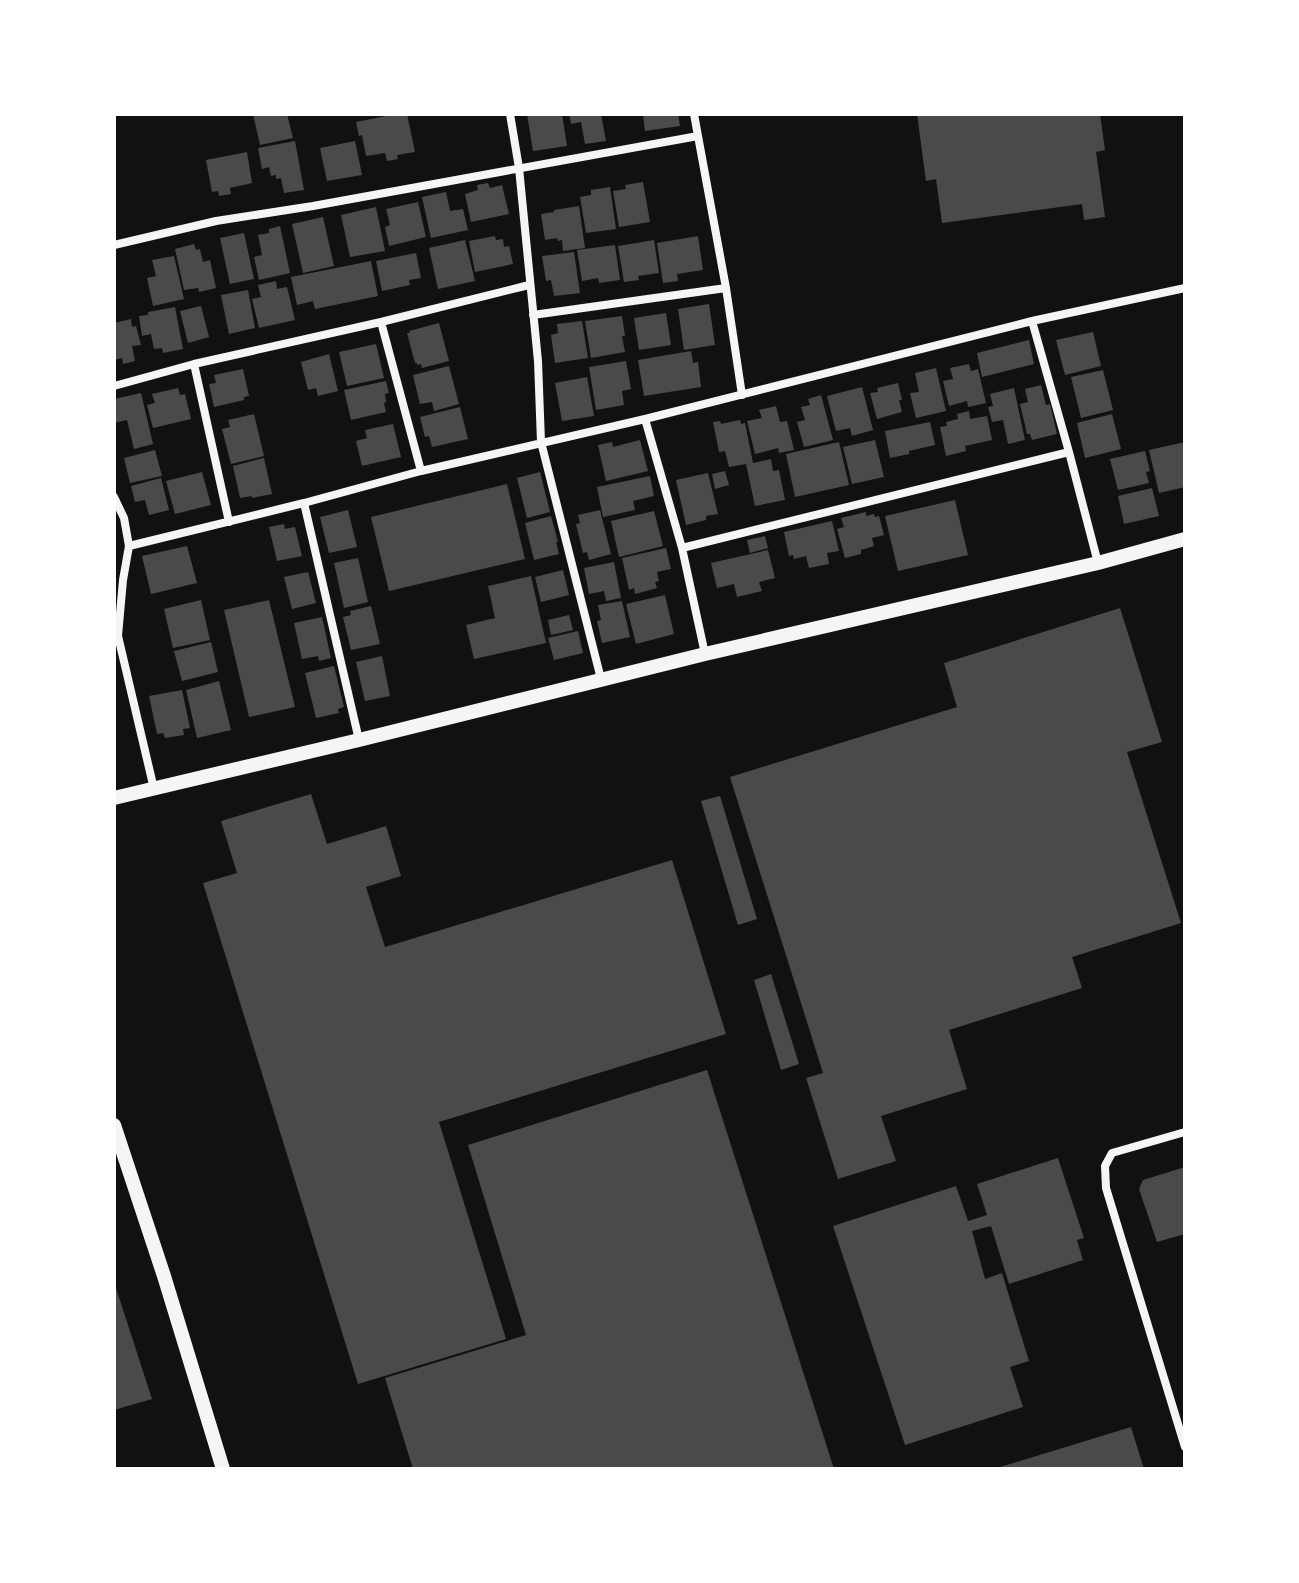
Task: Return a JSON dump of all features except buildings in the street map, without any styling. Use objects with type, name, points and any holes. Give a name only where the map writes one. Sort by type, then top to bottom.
[{"type":"street","points":[[510,114],[519,168],[538,361],[541,442],[601,679]]},
{"type":"street","points":[[694,114],[742,395]]},
{"type":"street","points":[[114,245],[216,221],[698,136]]},
{"type":"street","points":[[114,386],[194,364],[529,285]]},
{"type":"street","points":[[533,315],[726,288]]},
{"type":"street","points":[[129,546],[1032,321],[1185,288]]},
{"type":"street","points":[[1032,321],[1098,563]]},
{"type":"street","points":[[381,322],[421,471]]},
{"type":"street","points":[[194,364],[229,522]]},
{"type":"street","points":[[645,419],[682,548],[705,654]]},
{"type":"street","points":[[682,548],[1069,452]]},
{"type":"street","points":[[114,497],[124,518],[129,546],[118,636],[154,789]]},
{"type":"street","points":[[304,503],[359,740]]},
{"type":"street","points":[[114,798],[705,654],[1098,563],[1185,539]]},
{"type":"street","points":[[114,1125],[223,1469]]},
{"type":"street","points":[[1185,1132],[1112,1153],[1105,1166],[1106,1188],[1185,1447]]}]
